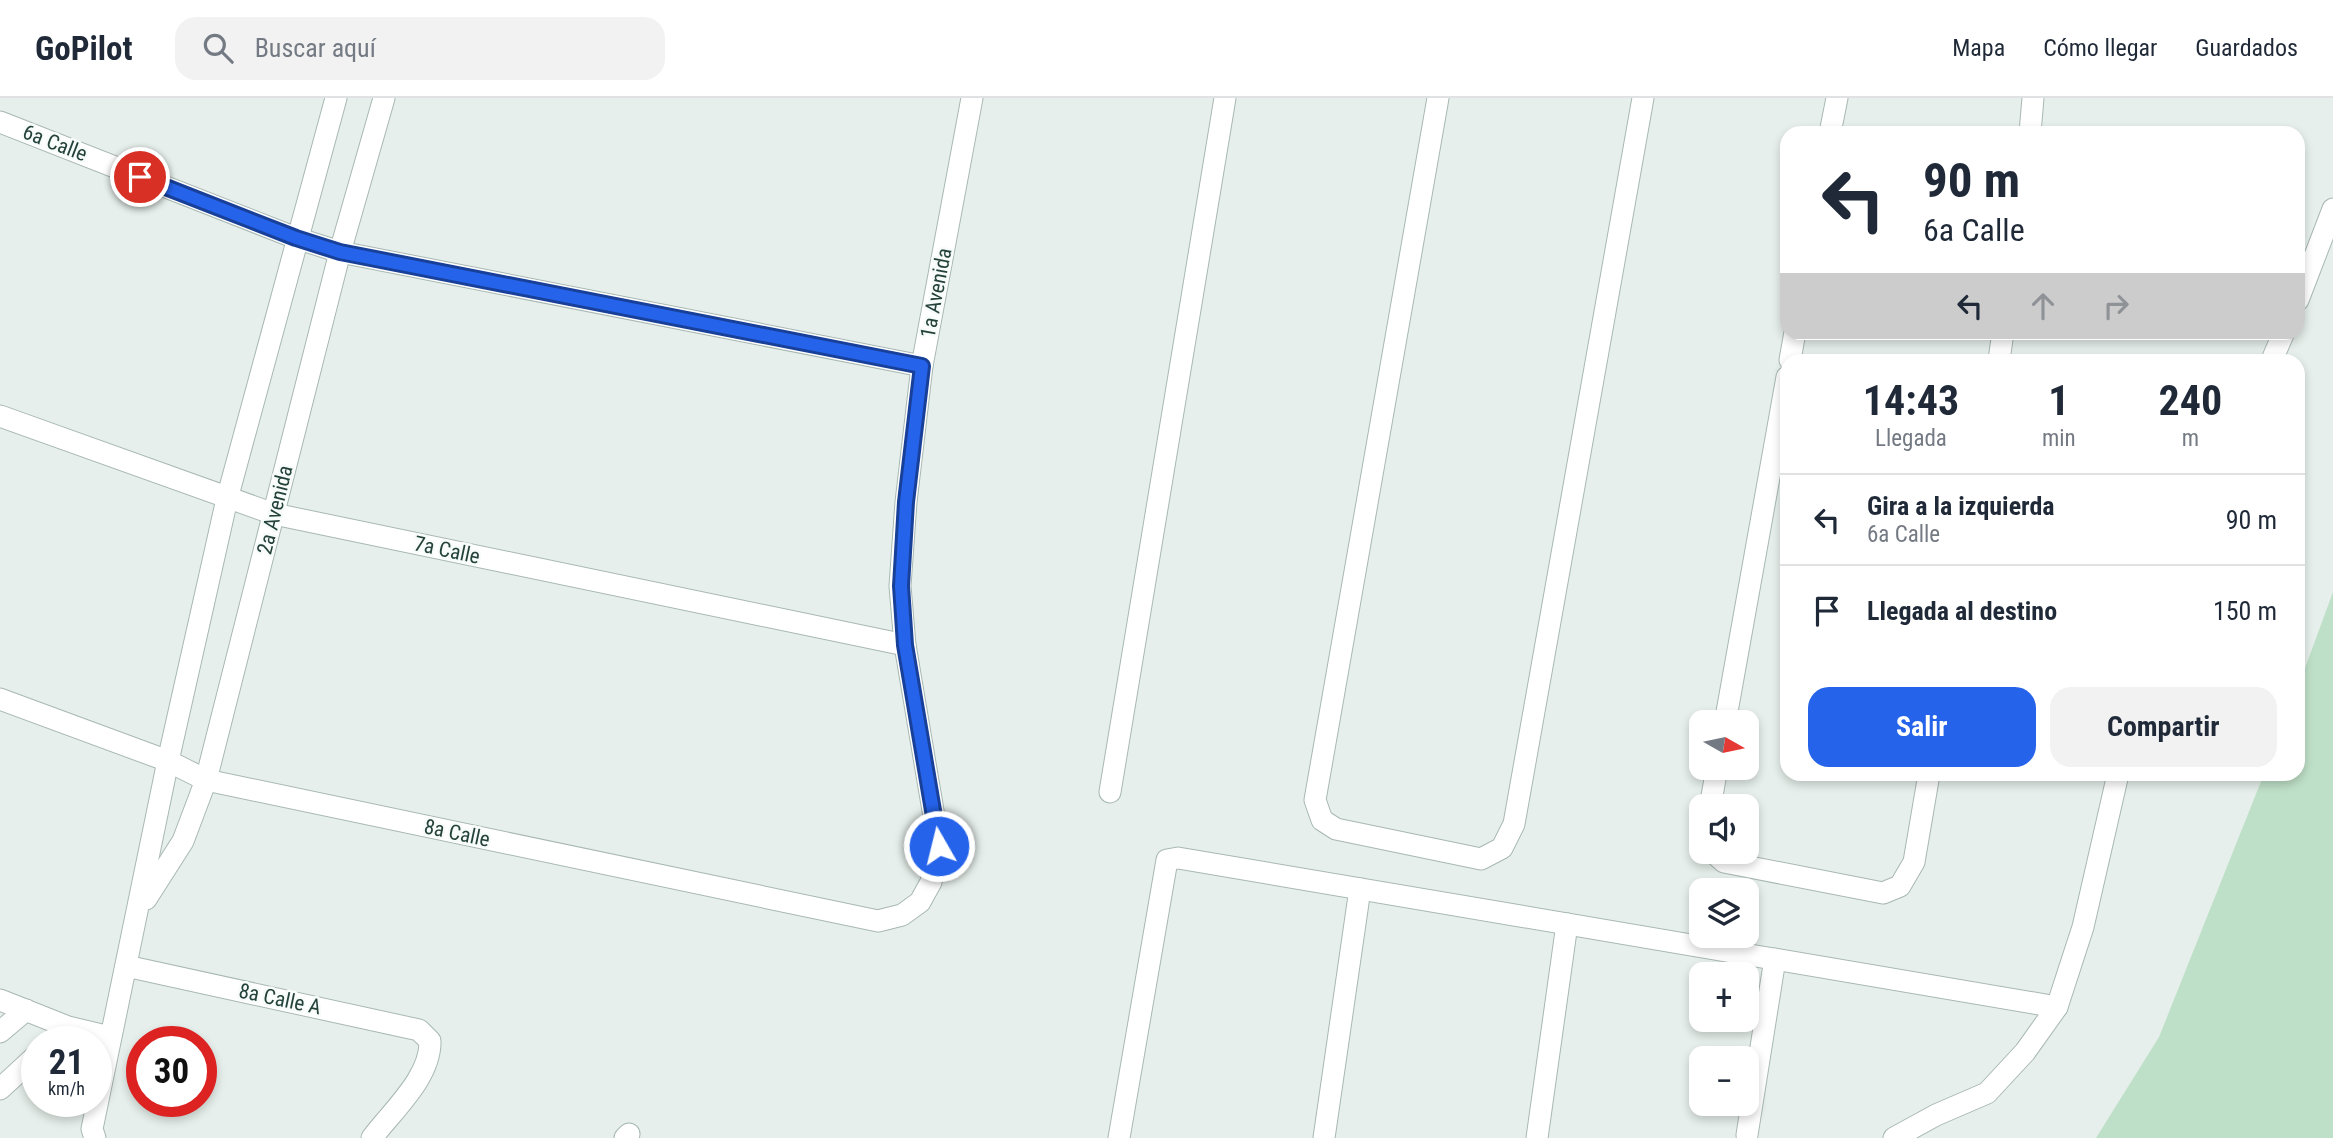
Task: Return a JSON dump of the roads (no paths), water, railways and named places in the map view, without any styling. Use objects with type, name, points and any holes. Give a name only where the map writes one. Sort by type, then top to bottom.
[{"type":"street","name":"2a Avenida","points":[[112,1028],[227,499],[335,98]]},
{"type":"street","name":"2a Avenida","points":[[139,910],[183,841],[206,780],[340,252],[384,98]]},
{"type":"street","name":"1a Avenida","points":[[920,902],[931,882],[939,846],[905,645],[901,586],[906,502],[922,366],[972,98]]},
{"type":"street","points":[[1110,792],[1225,98]]},
{"type":"street","points":[[1438,98],[1315,800],[1322,820],[1336,829],[1481,859],[1502,848],[1514,824],[1643,98]]},
{"type":"street","points":[[1831,126],[1837,98]]},
{"type":"street","points":[[2030,126],[2034,98]]},
{"type":"street","name":"6a Calle","points":[[0,122],[296,238],[340,252],[922,366]]},
{"type":"street","points":[[2305,282],[2333,209]]},
{"type":"street","name":"7a Calle","points":[[0,416],[274,514],[905,645]]},
{"type":"street","points":[[1727,710],[1780,416]]},
{"type":"street","name":"8a Calle","points":[[0,699],[168,761],[206,780],[878,920],[902,915],[920,902]]},
{"type":"street","points":[[1734,864],[1883,893],[1900,886],[1914,862],[1928,781]]},
{"type":"street","points":[[1894,1138],[1936,1115],[1987,1093],[2025,1052],[2057,1007],[2083,927],[2116,781]]},
{"type":"street","points":[[1119,1138],[1167,860],[1178,858],[2057,1007]]},
{"type":"street","points":[[1324,1138],[1360,889]]},
{"type":"street","points":[[1537,1138],[1567,924]]},
{"type":"street","points":[[1747,1135],[1775,959]]},
{"type":"street","name":"8a Calle A","points":[[126,966],[403,1024],[419,1030],[430,1041],[430,1054],[425,1069],[372,1138]]},
{"type":"street","points":[[0,1000],[26,1010],[49,1026]]},
{"type":"street","points":[[0,1032],[26,1010]]},
{"type":"street","points":[[0,1089],[21,1070]]}]
